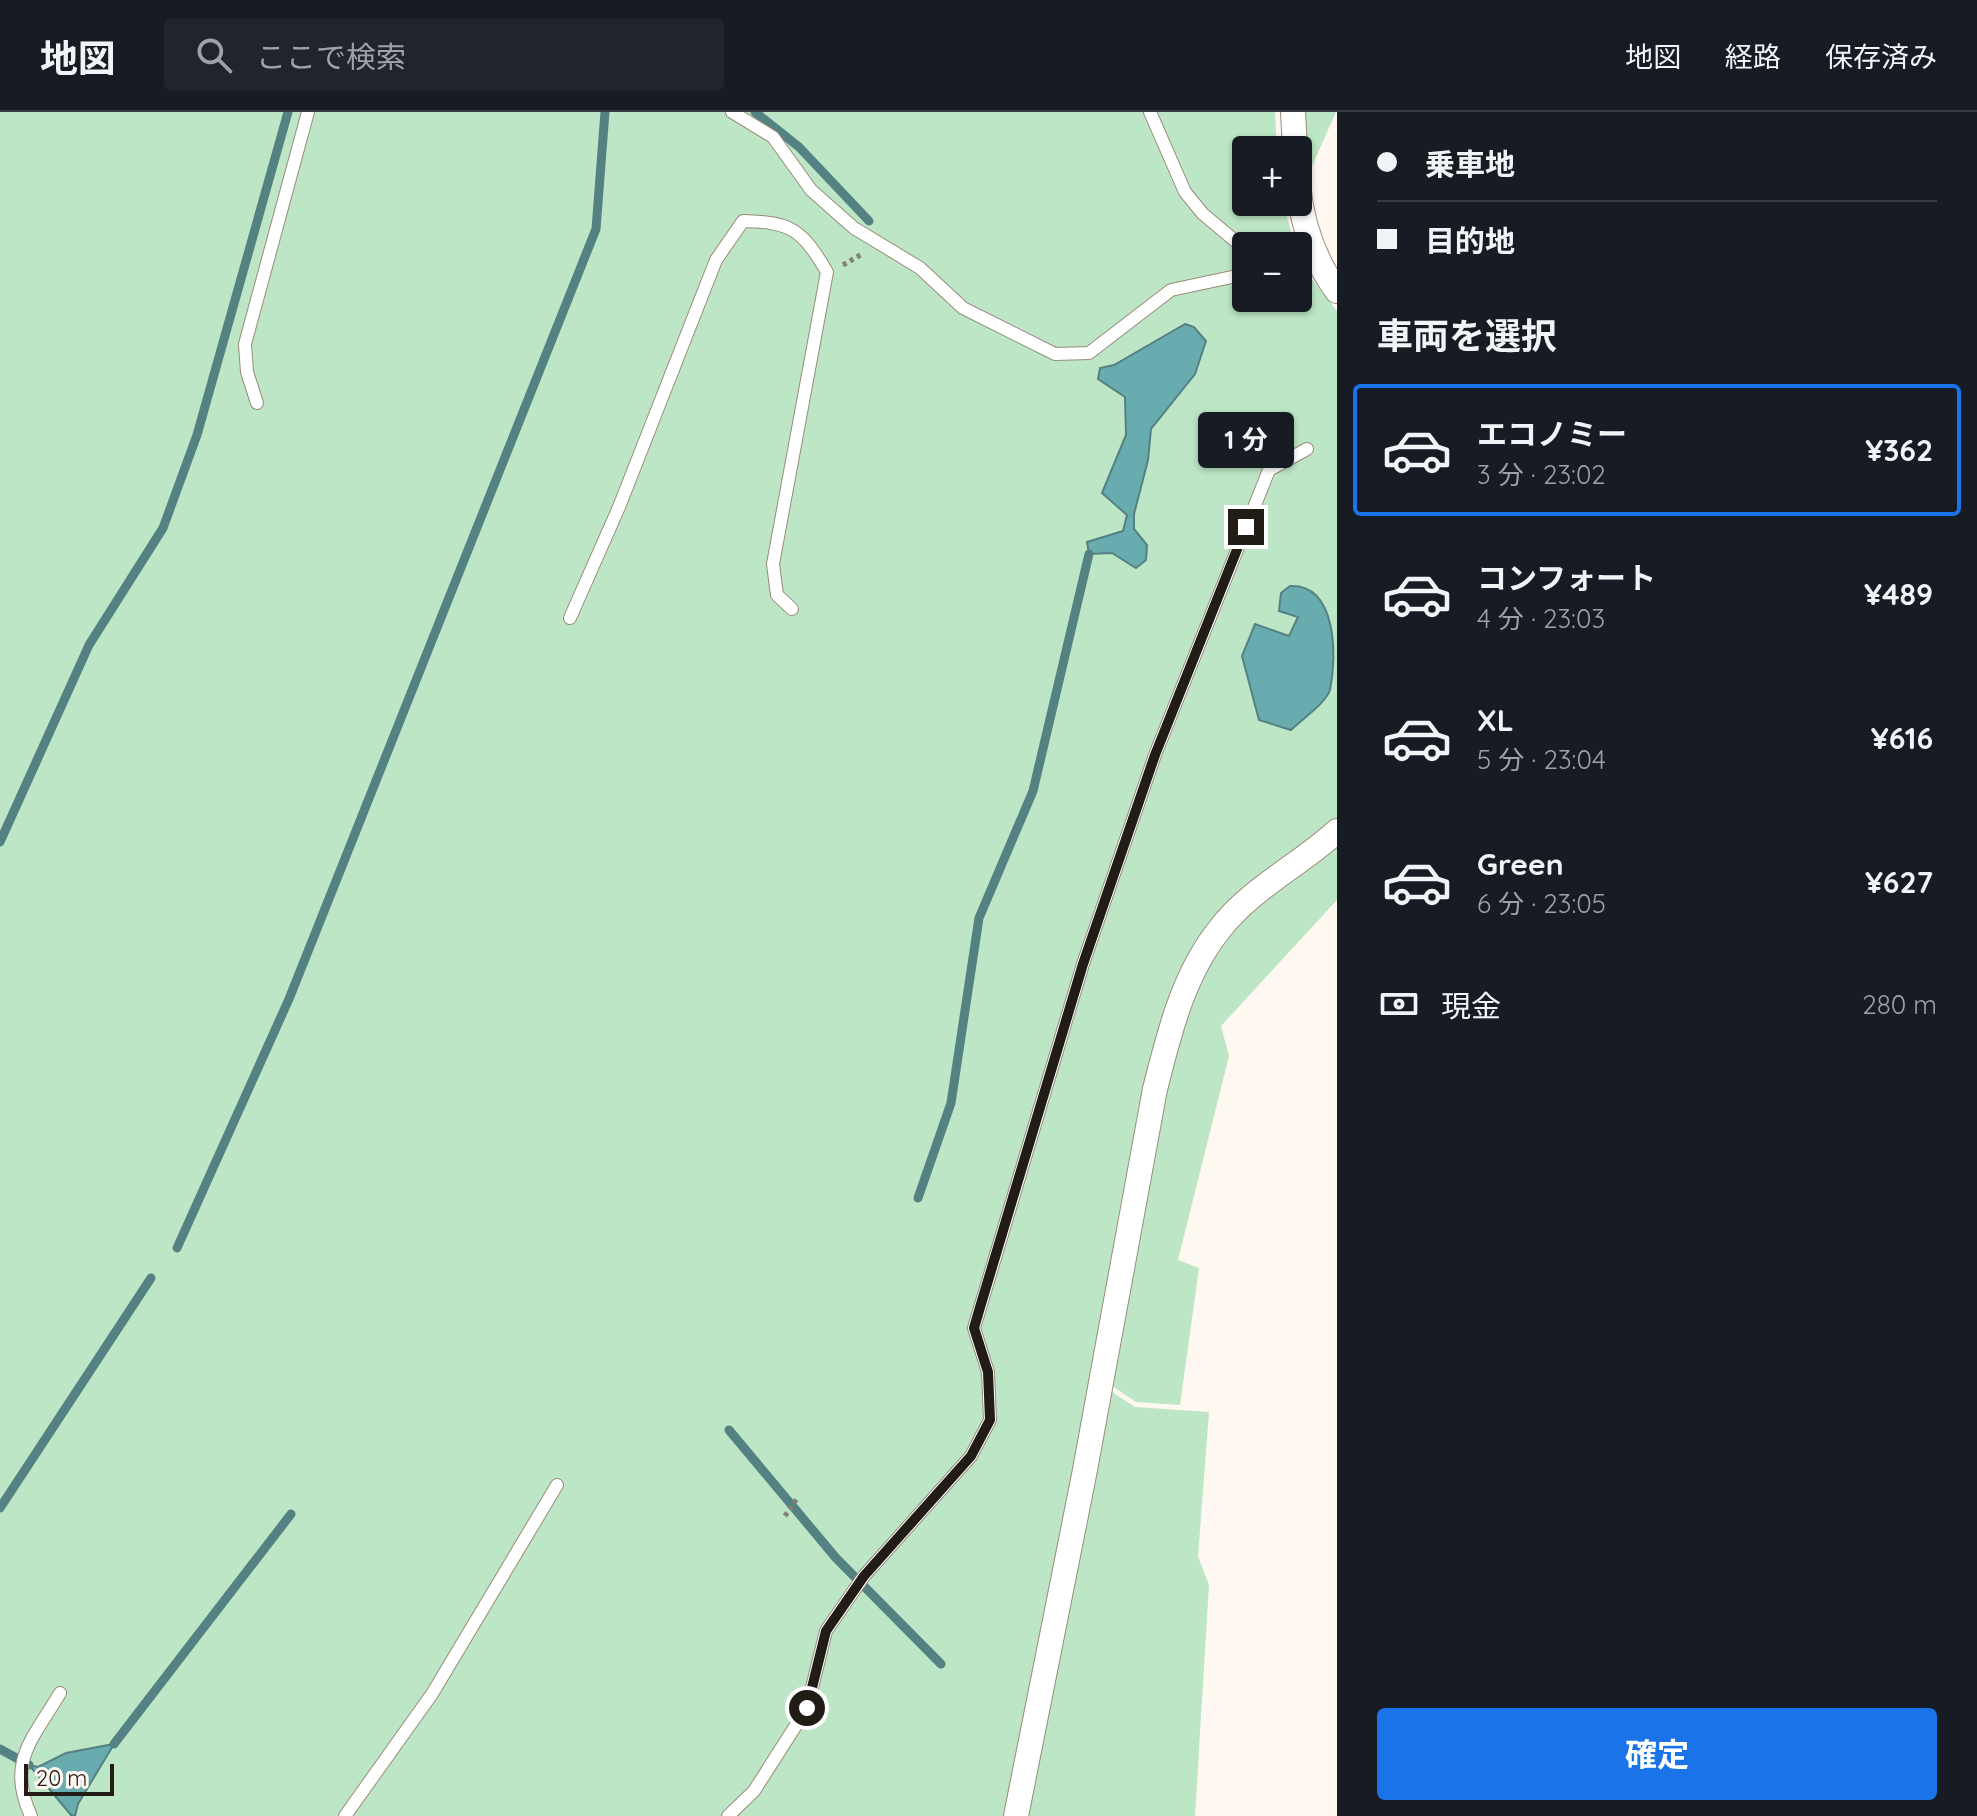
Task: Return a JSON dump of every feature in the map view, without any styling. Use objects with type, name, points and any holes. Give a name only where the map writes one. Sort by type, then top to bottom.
[{"type":"street","points":[[1293,112],[1294,136]]},
{"type":"street","points":[[1303,216],[1315,253],[1337,291]]},
{"type":"street","points":[[1016,1816],[1084,1475],[1155,1089],[1170,1030],[1194,969],[1220,928],[1260,891],[1337,831]]},
{"type":"lane","points":[[257,403],[247,372],[245,344],[308,112]]},
{"type":"lane","points":[[732,112],[773,137],[811,190],[854,228],[920,268],[963,308],[1055,354],[1089,353],[1130,317],[1171,290],[1232,277]]},
{"type":"lane","points":[[1150,112],[1185,192],[1203,214],[1232,238]]},
{"type":"lane","points":[[570,618],[619,507],[716,260],[743,221],[780,221],[810,244],[827,273],[773,564],[777,595],[792,609]]},
{"type":"lane","points":[[728,1816],[754,1791],[807,1708],[826,1631],[864,1576],[971,1456],[990,1420],[988,1372],[974,1328],[1083,964],[1155,755],[1269,470],[1307,449]]},
{"type":"lane","points":[[345,1816],[432,1694],[557,1485]]},
{"type":"lane","points":[[31,1816],[20,1793],[19,1772],[23,1757],[60,1693]]},
{"type":"path","points":[[827,273],[880,244]]},
{"type":"path","points":[[785,1516],[798,1497]]},
{"type":"green space","points":[[0,112],[1275,112],[1276,136],[1232,136],[1232,216],[1287,216],[1291,232],[1232,232],[1232,312],[1312,312],[1312,279],[1337,311],[1337,819],[1213,922],[1115,1252],[1006,1816],[0,1816]]},
{"type":"green space","points":[[1305,112],[1336,112],[1312,166],[1312,136],[1306,136]]},
{"type":"green space","points":[[1337,843],[1337,900],[1221,1026],[1229,1056],[1178,1260],[1199,1268],[1180,1405],[1136,1402],[1111,1385],[1170,1067],[1201,978],[1239,923]]},
{"type":"green space","points":[[1109,1390],[1135,1407],[1209,1412],[1198,1556],[1209,1585],[1195,1816],[1026,1816]]},
{"type":"water","points":[[1185,324],[1194,327],[1206,341],[1195,374],[1151,429],[1148,460],[1134,514],[1134,529],[1147,545],[1146,560],[1136,568],[1112,553],[1089,554],[1087,542],[1123,531],[1127,515],[1102,493],[1126,435],[1125,397],[1098,379],[1100,368],[1114,365]]},
{"type":"water","points":[[1290,586],[1306,588],[1317,597],[1325,609],[1333,642],[1330,690],[1318,706],[1291,730],[1259,720],[1242,656],[1255,624],[1289,636],[1298,617],[1279,611],[1281,593]]},
{"type":"water","points":[[114,1744],[78,1804],[75,1816],[29,1765],[38,1767],[66,1753]]},
{"type":"waterway","points":[[0,842],[89,645],[163,528],[197,435],[288,112]]},
{"type":"waterway","points":[[177,1248],[289,999],[596,229],[605,112]]},
{"type":"waterway","points":[[755,112],[799,147],[869,221]]},
{"type":"waterway","points":[[918,1198],[951,1103],[979,918],[1033,791],[1089,554]]},
{"type":"waterway","points":[[0,1508],[151,1278]]},
{"type":"waterway","points":[[729,1430],[836,1558],[941,1664]]},
{"type":"waterway","points":[[114,1744],[291,1514]]},
{"type":"waterway","points":[[0,1749],[29,1765]]},
{"type":"route","points":[[807,1708],[826,1631],[864,1576],[971,1456],[990,1420],[988,1372],[974,1328],[1083,964],[1155,755],[1246,527]]}]
